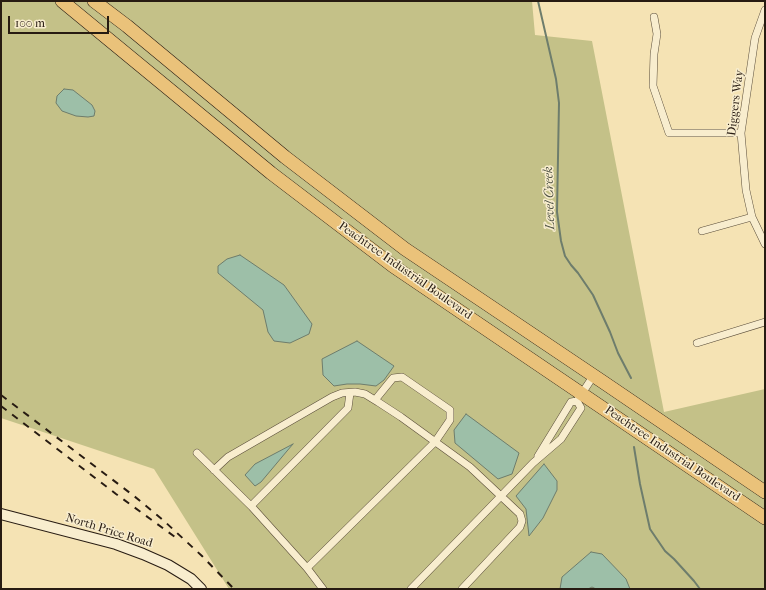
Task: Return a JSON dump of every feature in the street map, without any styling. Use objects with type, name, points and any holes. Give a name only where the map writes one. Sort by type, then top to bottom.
[{"type":"highway","name":"Peachtree Industrial Boulevard","points":[[62,1],[272,173],[393,266],[580,397],[765,518]]},
{"type":"highway","name":"Peachtree Industrial Boulevard","points":[[94,1],[127,26],[285,157],[405,249],[765,492]]},
{"type":"street","name":"Diggers Way","points":[[765,10],[756,38],[741,133],[746,190],[752,217],[765,244]]},
{"type":"street","points":[[654,17],[657,34],[654,54],[653,86],[669,133],[741,133]]},
{"type":"street","points":[[702,231],[752,217]]},
{"type":"street","points":[[697,343],[765,322]]},
{"type":"street","points":[[533,463],[571,402],[580,397],[594,376]]},
{"type":"street","points":[[307,568],[435,442],[450,420],[450,410],[402,377],[393,378],[375,400]]},
{"type":"street","points":[[214,470],[228,457],[332,397],[342,393],[355,392],[364,394],[402,417],[470,467],[520,514],[522,521],[520,527],[462,589]]},
{"type":"street","points":[[251,506],[348,408],[350,393]]},
{"type":"street","points":[[411,589],[533,463],[561,439],[580,408],[580,397]]},
{"type":"street","points":[[197,453],[251,506],[307,568],[323,589]]},
{"type":"street","name":"North Price Road","points":[[1,514],[116,544],[136,551],[168,565],[190,579],[201,589]]},
{"type":"shaded area","points":[[1,1],[532,1],[535,35],[592,41],[664,412],[765,389],[765,589],[229,589],[154,469],[1,418]]},
{"type":"shaded area","points":[[64,89],[73,90],[92,105],[95,111],[94,116],[76,116],[62,111],[56,103],[57,96]]},
{"type":"shaded area","points":[[240,255],[284,285],[312,324],[309,334],[290,343],[274,341],[268,332],[263,310],[218,273],[218,266],[227,259]]},
{"type":"shaded area","points":[[357,341],[394,366],[384,380],[376,386],[347,384],[334,386],[323,375],[322,359]]},
{"type":"shaded area","points":[[466,414],[519,453],[512,474],[498,479],[455,443],[454,430]]},
{"type":"shaded area","points":[[293,444],[261,482],[255,486],[245,475],[255,464]]},
{"type":"shaded area","points":[[544,464],[557,481],[557,490],[543,518],[529,536],[526,509],[516,496]]},
{"type":"shaded area","points":[[591,552],[602,554],[626,579],[630,589],[596,589],[592,587],[588,589],[560,589],[562,577]]},
{"type":"waterway","name":"Level Creek","points":[[538,1],[556,79],[559,103],[557,212],[561,241],[565,256],[593,295],[618,353],[631,378]]},
{"type":"waterway","name":"Level Creek","points":[[634,447],[650,529],[665,551],[674,559],[700,589]]},
{"type":"railway","points":[[1,395],[134,496],[163,520],[202,556],[234,589]]},
{"type":"railway","points":[[1,406],[175,537]]}]
